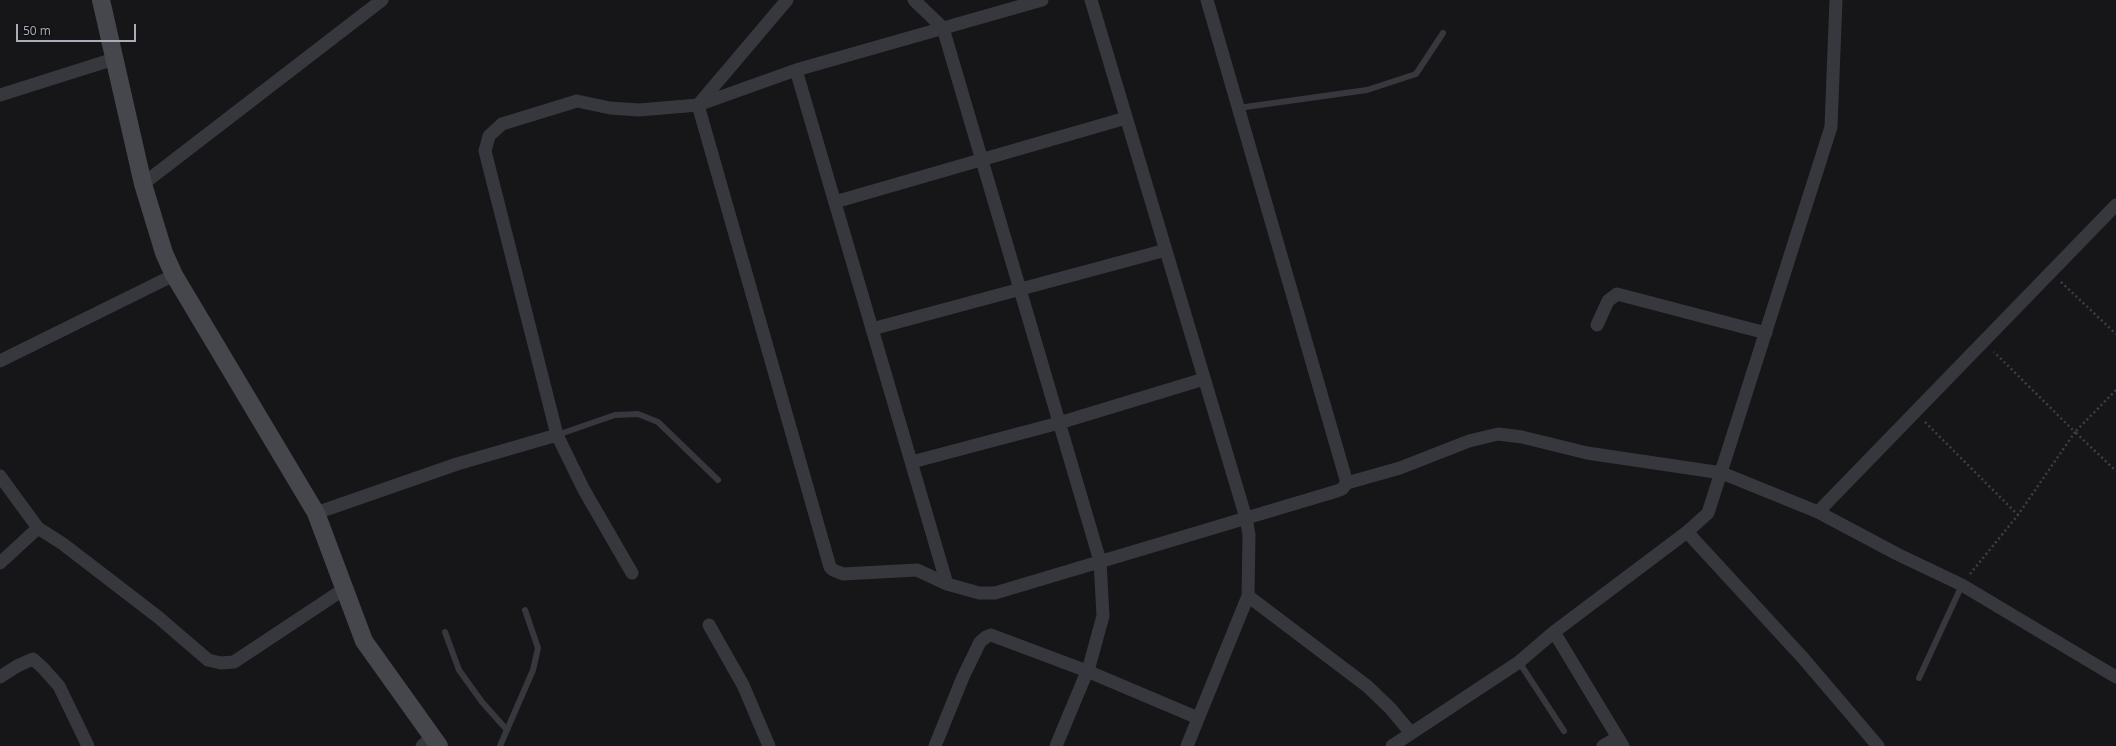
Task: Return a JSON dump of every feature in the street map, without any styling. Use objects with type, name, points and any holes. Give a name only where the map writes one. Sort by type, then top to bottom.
[{"type":"street","points":[[100,0],[143,184],[164,253],[174,275],[316,513],[364,641],[431,743]]},
{"type":"street","points":[[143,184],[382,0]]},
{"type":"street","points":[[698,105],[787,0]]},
{"type":"street","points":[[914,0],[943,28],[1100,561],[1103,616],[1087,671],[1056,746]]},
{"type":"street","points":[[1091,0],[1246,518],[1250,554],[1248,596],[1187,746]]},
{"type":"street","points":[[1207,0],[1347,483]]},
{"type":"street","points":[[1393,746],[1519,662],[1554,632],[1687,532],[1708,513],[1831,127],[1836,0]]},
{"type":"street","points":[[632,574],[584,490],[557,435],[485,152],[490,136],[502,124],[577,101],[610,108],[639,110],[698,105],[796,70],[1034,1]]},
{"type":"street","points":[[0,95],[114,59]]},
{"type":"street","points":[[796,70],[947,584]]},
{"type":"street","points":[[698,105],[830,566],[833,570],[843,574],[917,570],[947,584],[979,593],[995,593],[1342,489],[1347,483],[1400,468],[1470,441],[1498,434],[1522,437],[1587,453],[1722,472],[1818,512],[1897,554],[1962,585],[2116,677]]},
{"type":"street","points":[[835,202],[1126,118]]},
{"type":"street","points":[[1818,512],[2116,205]]},
{"type":"street","points":[[872,329],[1166,250]]},
{"type":"street","points":[[0,361],[174,275]]},
{"type":"street","points":[[1597,325],[1608,301],[1617,294],[1766,333]]},
{"type":"street","points":[[912,462],[1059,423],[1204,378]]},
{"type":"street","points":[[316,513],[457,464],[557,435]]},
{"type":"street","points":[[0,476],[38,528],[75,553],[158,617],[208,660],[221,663],[234,662],[344,589]]},
{"type":"street","points":[[0,564],[38,528]]},
{"type":"street","points":[[1687,532],[1803,658],[1878,746]]},
{"type":"street","points":[[1248,596],[1367,686],[1390,708],[1411,734]]},
{"type":"street","points":[[709,625],[743,685],[769,746]]},
{"type":"street","points":[[1554,632],[1620,742],[1603,746]]},
{"type":"street","points":[[935,746],[963,677],[980,642],[986,636],[998,637],[1087,671],[1198,718]]},
{"type":"street","points":[[0,677],[17,666],[33,659],[43,668],[58,686],[88,746]]},
{"type":"lane","points":[[1238,108],[1367,90],[1416,74],[1443,33]]},
{"type":"lane","points":[[557,435],[614,414],[638,414],[658,422],[718,480]]},
{"type":"lane","points":[[1919,678],[1962,585]]},
{"type":"lane","points":[[500,746],[533,670],[538,648],[525,610]]},
{"type":"lane","points":[[445,632],[459,670],[482,702],[507,730]]},
{"type":"lane","points":[[1519,662],[1564,731]]},
{"type":"path","points":[[2051,272],[2116,334]]},
{"type":"path","points":[[1983,342],[2116,471]]},
{"type":"path","points":[[1962,585],[2018,515],[2075,432],[2116,390]]},
{"type":"path","points":[[1915,412],[2018,515]]}]
